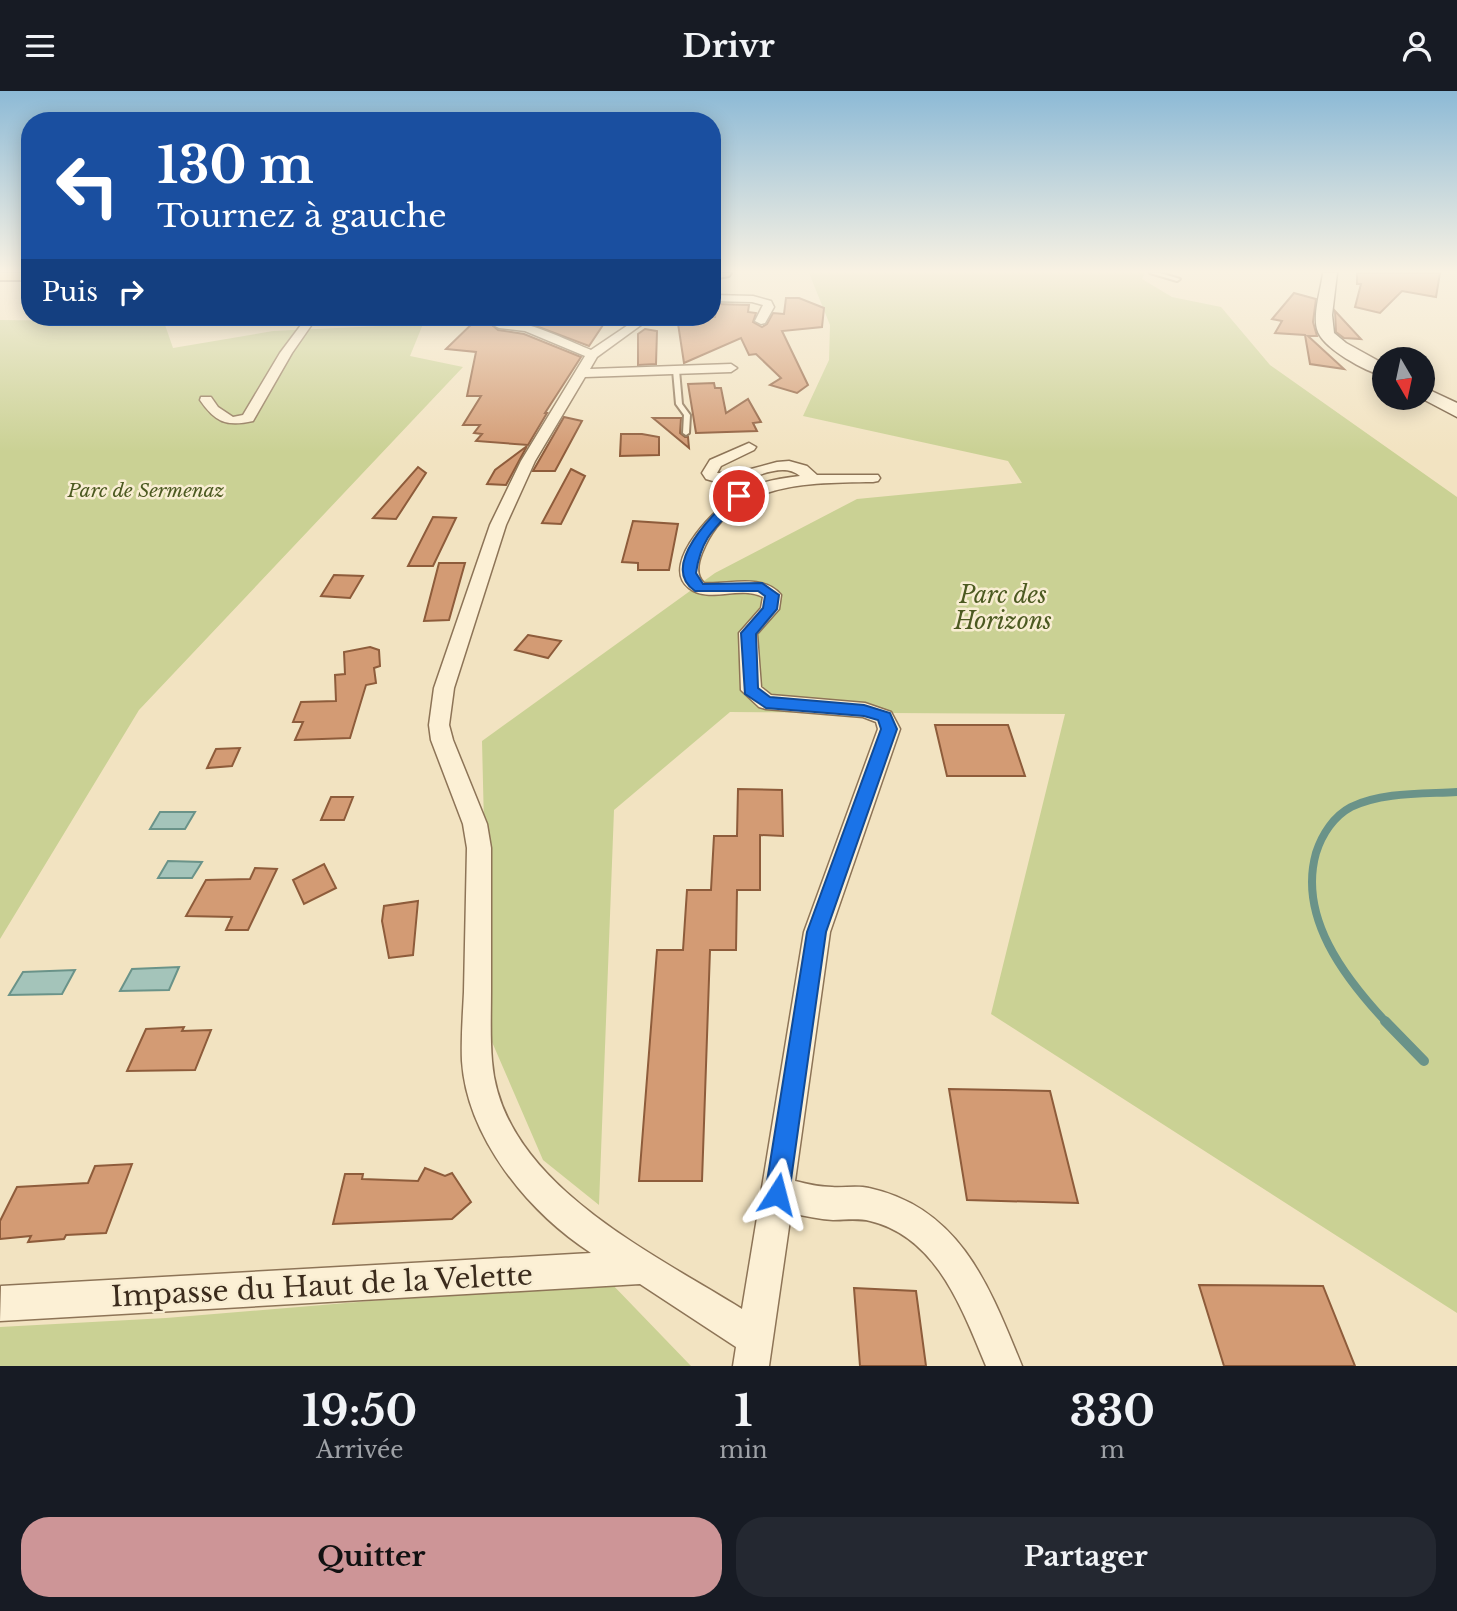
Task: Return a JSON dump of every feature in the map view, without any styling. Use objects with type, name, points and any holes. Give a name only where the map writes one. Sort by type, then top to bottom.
[{"type":"street","points":[[206,400],[213,411],[231,421],[248,418],[301,332]]},
{"type":"street","points":[[534,332],[586,364],[676,370],[731,368]]},
{"type":"street","points":[[627,332],[586,364],[528,461],[498,524],[444,688],[439,725],[442,740],[475,824],[479,848],[477,1062],[485,1100],[508,1148],[536,1187],[573,1222],[644,1267],[753,1352],[817,932],[889,729],[884,717],[864,711],[766,702],[751,690],[748,633],[770,609],[772,595],[762,587],[700,588],[693,583],[689,573],[692,555],[709,524],[739,496],[759,488],[813,479],[873,478]]},
{"type":"street","points":[[1326,332],[1341,348],[1372,365]]},
{"type":"street","points":[[1435,399],[1457,411]]},
{"type":"street","points":[[749,447],[715,463],[709,473],[711,476],[726,480],[768,467],[789,466],[807,471],[813,479]]},
{"type":"street","points":[[777,1194],[826,1203],[867,1204],[890,1210],[918,1225],[943,1245],[965,1277],[1004,1366]]},
{"type":"street","name":"Impasse du Haut de la Velette","points":[[1,1304],[644,1267]]},
{"type":"lane","points":[[676,370],[679,404],[687,415],[686,433]]},
{"type":"green space","name":"Parc de Sermenaz","points":[[0,332],[168,332],[173,348],[264,332],[420,332],[410,356],[463,367],[139,710],[0,939]]},
{"type":"green space","name":"Parc des Horizons","points":[[830,332],[1243,332],[1270,365],[1457,497],[1457,1313],[991,1014],[1065,714],[730,712],[614,810],[599,1205],[543,1160],[489,1035],[482,741],[715,573],[857,499],[1022,483],[1008,461],[803,416],[829,360]]},
{"type":"green space","points":[[609,1281],[691,1366],[0,1366],[0,1327],[166,1318]]},
{"type":"water","points":[[160,812],[195,812],[185,829],[150,829]]},
{"type":"water","points":[[168,861],[202,862],[192,878],[158,878]]},
{"type":"water","points":[[179,967],[169,990],[120,991],[132,969]]},
{"type":"water","points":[[75,970],[62,994],[9,995],[23,972]]},
{"type":"building","points":[[463,332],[514,332],[581,357],[528,445],[476,441],[482,434],[474,433],[480,425],[463,425],[481,396],[467,396],[476,352],[446,349]]},
{"type":"building","points":[[553,332],[598,332],[589,346]]},
{"type":"building","points":[[657,332],[656,364],[638,365],[638,334]]},
{"type":"building","points":[[679,332],[783,332],[808,385],[797,393],[770,385],[781,378],[756,354],[749,355],[741,338],[684,363]]},
{"type":"building","points":[[1316,332],[1317,336],[1308,336],[1344,369],[1310,364],[1305,335],[1275,333]]},
{"type":"building","points":[[1337,332],[1355,332],[1361,339],[1344,338]]},
{"type":"building","points":[[714,383],[715,388],[721,388],[726,413],[748,399],[761,422],[753,423],[757,431],[696,433],[688,384]]},
{"type":"building","points":[[564,417],[582,421],[555,471],[533,471]]},
{"type":"building","points":[[653,418],[681,418],[680,433],[688,437],[689,448]]},
{"type":"building","points":[[621,434],[659,437],[659,455],[620,456]]},
{"type":"building","points":[[527,446],[506,485],[487,484],[495,470]]},
{"type":"building","points":[[418,467],[426,473],[396,519],[373,518]]},
{"type":"building","points":[[571,469],[585,476],[561,524],[542,523]]},
{"type":"building","points":[[433,517],[456,518],[433,566],[408,566]]},
{"type":"building","points":[[633,521],[678,524],[669,570],[638,570],[638,563],[622,562]]},
{"type":"building","points":[[439,563],[465,563],[449,620],[424,621]]},
{"type":"building","points":[[334,575],[363,576],[350,598],[321,596]]},
{"type":"building","points":[[528,635],[561,641],[548,658],[515,650]]},
{"type":"building","points":[[370,647],[379,650],[380,666],[374,668],[376,683],[366,685],[350,738],[295,740],[303,722],[293,722],[301,702],[336,701],[335,675],[345,674],[344,652]]},
{"type":"building","points":[[935,725],[1008,725],[1025,776],[947,776]]},
{"type":"building","points":[[240,748],[232,766],[207,768],[216,749]]},
{"type":"building","points":[[738,789],[782,790],[783,836],[760,835],[760,890],[737,890],[736,950],[710,950],[702,1181],[639,1181],[657,950],[683,950],[687,890],[711,890],[714,836],[737,836]]},
{"type":"building","points":[[331,797],[353,797],[344,820],[321,820]]},
{"type":"building","points":[[324,864],[336,888],[304,904],[293,880]]},
{"type":"building","points":[[255,868],[277,869],[248,930],[226,930],[232,917],[186,916],[206,880],[250,879]]},
{"type":"building","points":[[418,901],[413,955],[389,958],[382,921],[384,906]]},
{"type":"building","points":[[184,1027],[182,1031],[211,1030],[195,1070],[127,1071],[146,1029]]},
{"type":"building","points":[[949,1089],[1050,1091],[1078,1203],[967,1200]]},
{"type":"building","points":[[132,1164],[106,1233],[66,1235],[64,1239],[28,1242],[31,1236],[0,1239],[0,1221],[17,1187],[88,1183],[95,1166]]},
{"type":"building","points":[[425,1168],[445,1176],[452,1173],[471,1202],[452,1219],[333,1224],[345,1174],[363,1174],[362,1179],[418,1181]]},
{"type":"building","points":[[1199,1285],[1323,1286],[1355,1366],[1224,1366]]},
{"type":"building","points":[[854,1288],[916,1291],[926,1366],[860,1366]]},
{"type":"waterway","points":[[1386,1022],[1355,986],[1328,945],[1313,900],[1312,877],[1316,853],[1329,826],[1351,807],[1389,796],[1457,792]]},
{"type":"waterway","points":[[1385,1021],[1424,1061]]},
{"type":"route","points":[[739,496],[709,524],[692,555],[689,573],[693,583],[700,588],[715,590],[744,585],[762,587],[772,595],[770,609],[756,621],[748,633],[751,690],[766,702],[864,711],[884,717],[889,729],[817,932],[777,1194]]}]
